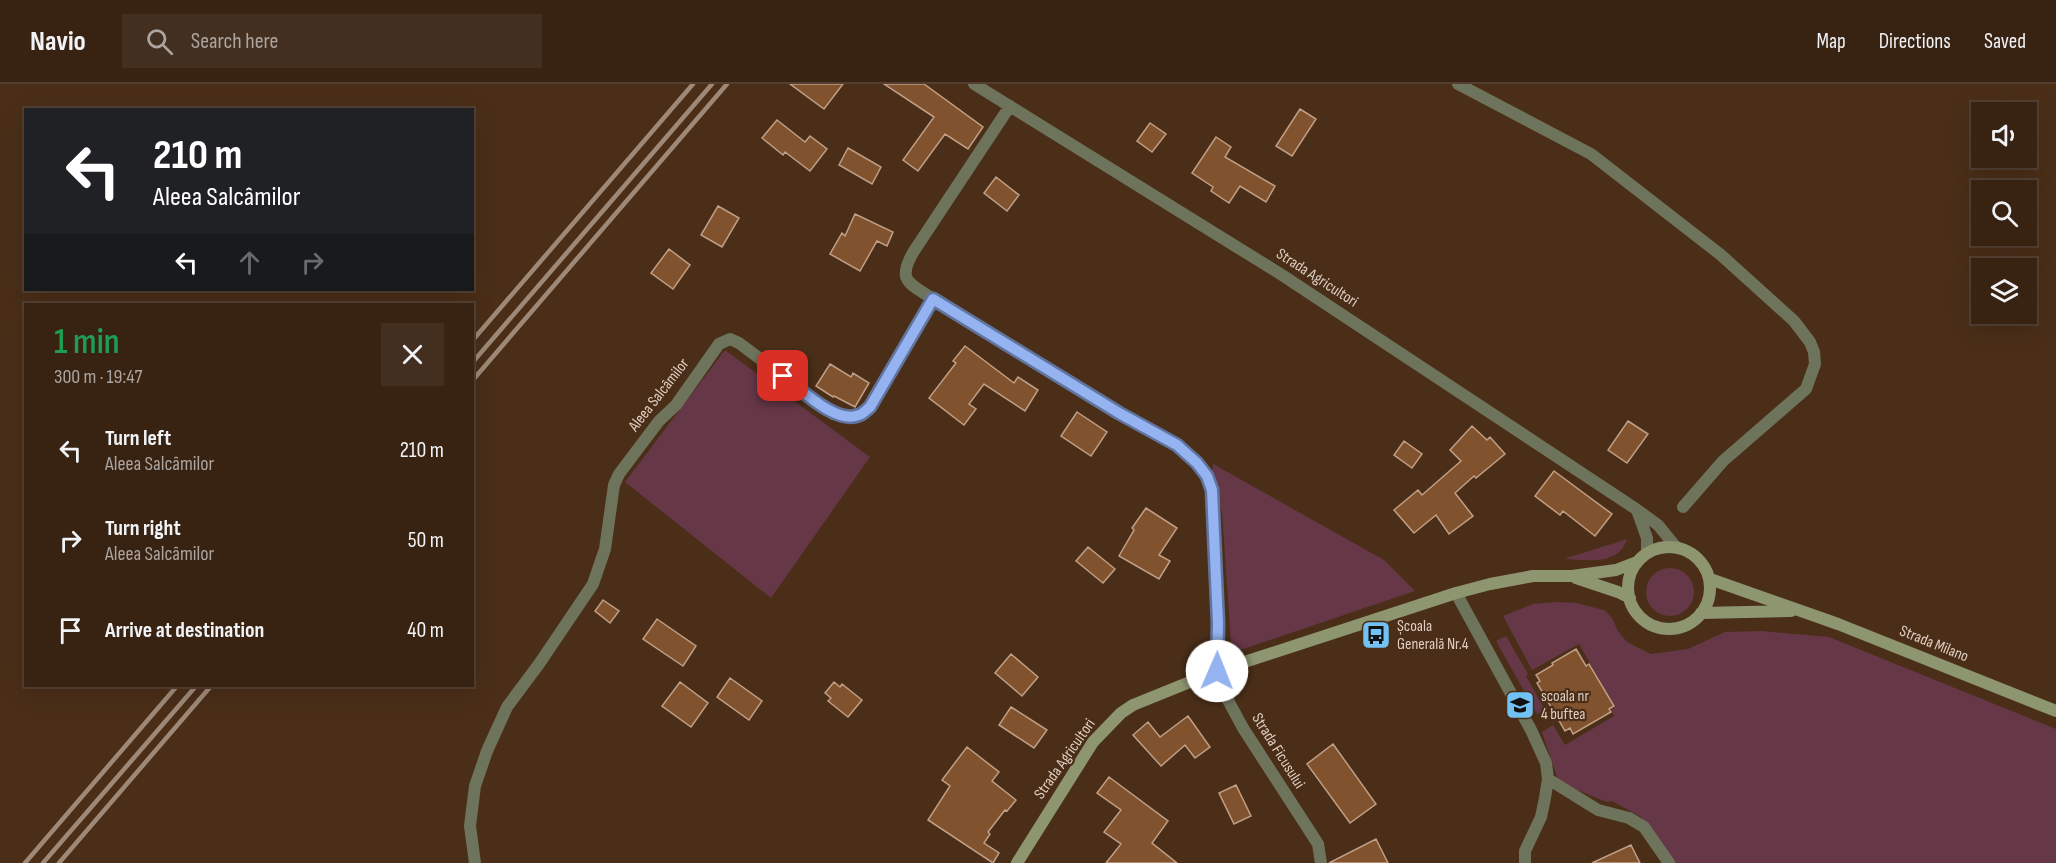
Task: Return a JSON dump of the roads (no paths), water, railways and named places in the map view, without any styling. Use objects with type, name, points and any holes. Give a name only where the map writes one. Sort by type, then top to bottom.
[{"type":"main road","points":[[1661,547],[1676,547],[1698,558],[1710,579],[1710,591],[1701,614],[1693,622],[1670,629],[1647,622],[1638,614],[1630,598],[1629,581],[1637,562],[1647,553],[1661,547]]},
{"type":"main road","name":"Strada Agricultori","points":[[1017,863],[1084,755],[1111,723],[1133,705],[1217,671],[1456,593],[1533,576],[1572,576],[1616,570],[1637,562]]},
{"type":"main road","name":"Strada Agricultori","points":[[1572,576],[1630,598]]},
{"type":"main road","name":"Strada Milano","points":[[1710,579],[1838,624],[2056,711]]},
{"type":"main road","name":"Strada Milano","points":[[1701,614],[1798,611]]},
{"type":"street","name":"Strada Agricultori","points":[[974,84],[1282,275],[1636,509],[1658,525],[1676,547]]},
{"type":"street","points":[[1458,84],[1591,154],[1721,255],[1794,321],[1810,342],[1815,364],[1806,389],[1724,461],[1683,507]]},
{"type":"street","points":[[933,299],[909,283],[906,277],[906,264],[1010,106]]},
{"type":"street","name":"Strada Ficusului","points":[[933,299],[1119,413],[1177,445],[1197,463],[1207,476],[1212,490],[1218,613],[1217,671],[1229,702],[1243,728],[1318,844],[1321,863]]},
{"type":"street","name":"Aleea Salcâmilor","points":[[475,863],[470,826],[475,786],[487,751],[507,707],[593,584],[605,549],[614,485],[619,474],[659,421],[676,405],[719,344],[730,339],[739,343],[833,414],[847,417],[860,415],[875,400],[933,299]]},
{"type":"street","points":[[1636,509],[1645,529],[1647,553]]},
{"type":"street","points":[[1456,593],[1531,729],[1546,763],[1548,779],[1541,817],[1525,851],[1526,863]]},
{"type":"street","points":[[1548,779],[1598,810],[1629,818],[1644,827],[1669,863]]},
{"type":"railway","points":[[474,339],[693,84]]},
{"type":"railway","points":[[474,361],[712,84]]},
{"type":"railway","points":[[474,379],[727,84]]},
{"type":"railway","points":[[25,863],[176,687]]},
{"type":"railway","points":[[43,863],[195,687]]},
{"type":"railway","points":[[59,863],[210,687]]},
{"type":"place","name":"Școala Generală Nr.4","points":[[1376,635]]},
{"type":"place","name":"scoala nr 4 buftea","points":[[1520,705]]}]
